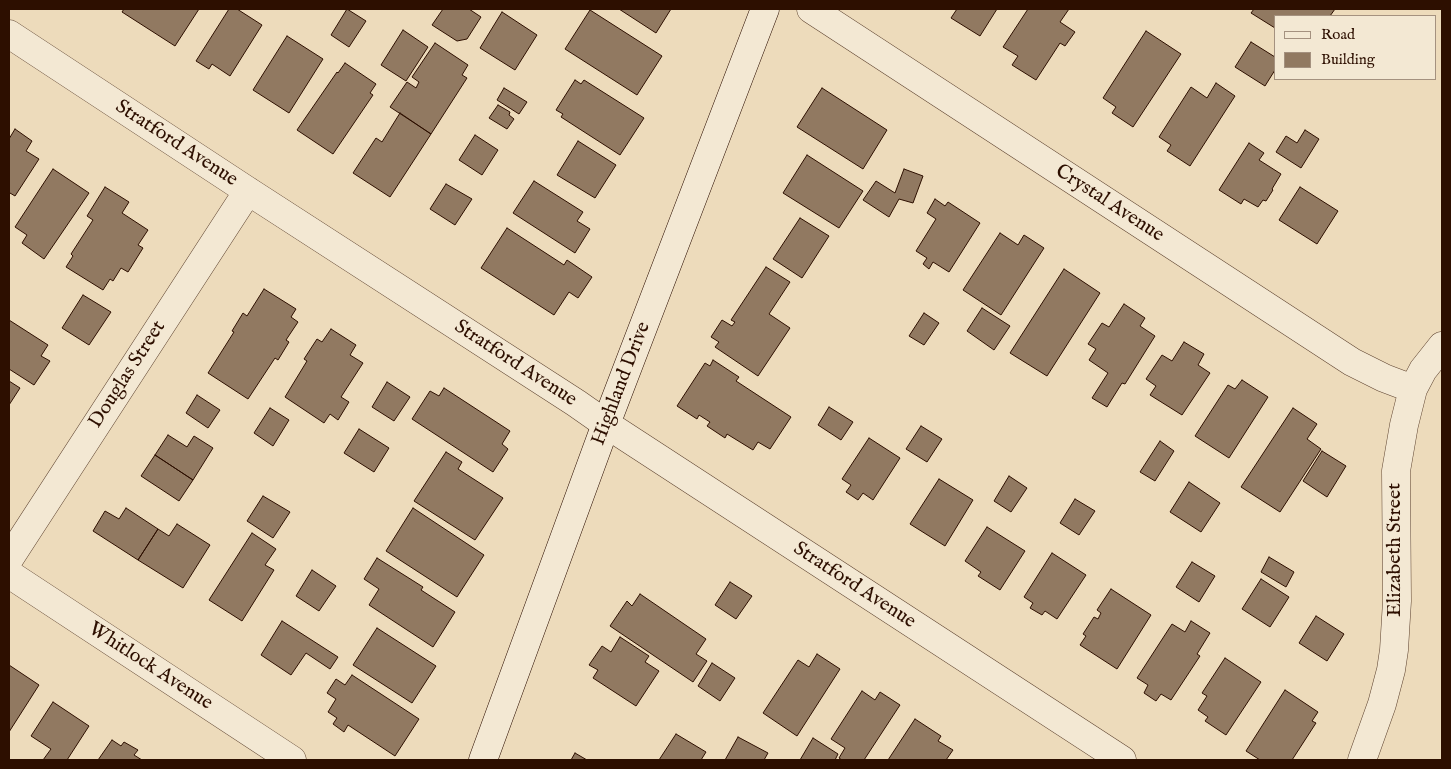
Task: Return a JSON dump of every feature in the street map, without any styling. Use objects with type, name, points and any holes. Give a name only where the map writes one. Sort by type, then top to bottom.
[{"type":"street","name":"Highland Drive","points":[[483,760],[606,424],[765,9]]},
{"type":"street","name":"Crystal Avenue","points":[[811,9],[1352,362],[1384,378],[1413,389]]},
{"type":"street","name":"Stratford Avenue","points":[[9,34],[1122,760]]},
{"type":"street","name":"Douglas Street","points":[[9,559],[248,191]]},
{"type":"street","name":"Elizabeth Street","points":[[1362,760],[1382,704],[1394,650],[1397,601],[1396,471],[1404,425],[1413,389],[1423,370],[1442,346]]},
{"type":"street","name":"Whitlock Avenue","points":[[9,574],[292,760]]},
{"type":"building","points":[[124,9],[199,9],[175,46],[122,12]]},
{"type":"building","points":[[229,9],[237,9],[262,25],[230,76],[212,64],[209,69],[196,61]]},
{"type":"building","points":[[347,9],[366,21],[349,47],[331,35]]},
{"type":"building","points":[[443,9],[469,9],[481,17],[467,39],[457,41],[432,25]]},
{"type":"building","points":[[619,9],[671,9],[656,33]]},
{"type":"building","points":[[957,9],[997,9],[980,36],[951,18]]},
{"type":"building","points":[[1028,9],[1069,9],[1060,22],[1075,32],[1065,46],[1060,43],[1036,80],[1012,65],[1018,56],[1003,47]]},
{"type":"building","points":[[1254,9],[1335,9],[1331,15],[1274,15],[1274,27],[1251,13]]},
{"type":"building","points":[[590,10],[662,56],[637,95],[565,49]]},
{"type":"building","points":[[502,12],[537,35],[515,70],[480,48]]},
{"type":"building","points":[[403,30],[428,47],[406,81],[381,65]]},
{"type":"building","points":[[1146,31],[1181,54],[1133,127],[1112,113],[1116,107],[1103,98]]},
{"type":"building","points":[[287,36],[323,59],[289,113],[253,90]]},
{"type":"building","points":[[1251,42],[1274,56],[1274,72],[1265,86],[1235,67]]},
{"type":"building","points":[[435,43],[468,65],[462,75],[467,78],[431,134],[390,107],[407,82],[416,88],[419,82],[412,77]]},
{"type":"building","points":[[345,63],[376,84],[370,93],[373,95],[333,154],[297,130]]},
{"type":"building","points":[[575,80],[581,84],[584,80],[644,118],[620,155],[561,117],[563,114],[556,110]]},
{"type":"building","points":[[1216,83],[1235,96],[1190,166],[1167,151],[1171,145],[1159,137],[1191,87],[1207,98]]},
{"type":"building","points":[[504,88],[527,102],[519,114],[497,100]]},
{"type":"building","points":[[822,88],[887,130],[863,169],[797,127]]},
{"type":"building","points":[[498,105],[510,112],[509,115],[514,119],[507,129],[489,118]]},
{"type":"building","points":[[400,113],[431,134],[390,197],[353,173],[376,138],[382,142]]},
{"type":"building","points":[[15,129],[32,141],[26,151],[39,159],[15,196],[10,193],[9,195],[9,139]]},
{"type":"building","points":[[1305,130],[1319,139],[1301,168],[1276,152],[1286,136],[1297,143]]},
{"type":"building","points":[[475,135],[498,150],[482,175],[459,160]]},
{"type":"building","points":[[578,141],[616,165],[595,198],[557,175]]},
{"type":"building","points":[[1249,143],[1264,153],[1259,160],[1281,174],[1266,201],[1263,200],[1258,207],[1244,199],[1241,204],[1219,190]]},
{"type":"building","points":[[807,155],[863,191],[839,228],[783,193]]},
{"type":"building","points":[[53,169],[89,193],[44,259],[22,243],[27,235],[15,227]]},
{"type":"building","points":[[904,169],[923,176],[913,203],[899,199],[889,217],[863,200],[876,181],[895,193]]},
{"type":"building","points":[[534,181],[583,212],[577,221],[590,229],[575,253],[513,213]]},
{"type":"building","points":[[446,184],[472,199],[455,225],[430,209]]},
{"type":"building","points":[[105,187],[129,202],[122,213],[148,230],[138,245],[143,248],[128,272],[121,268],[113,281],[110,279],[103,290],[66,267],[73,256],[71,254],[93,220],[87,216]]},
{"type":"building","points":[[1300,187],[1338,211],[1317,244],[1279,220]]},
{"type":"building","points":[[935,199],[945,206],[948,202],[980,223],[949,272],[933,262],[929,269],[923,264],[927,258],[916,251],[936,219],[927,213]]},
{"type":"building","points":[[800,218],[829,236],[802,278],[773,259]]},
{"type":"building","points":[[507,228],[564,265],[567,260],[592,277],[578,298],[569,292],[554,315],[481,268]]},
{"type":"building","points":[[1000,233],[1018,245],[1024,235],[1044,248],[1001,315],[963,290]]},
{"type":"building","points":[[766,267],[790,282],[769,314],[790,328],[758,376],[715,347],[719,342],[711,337],[722,320],[732,326],[735,322],[731,320]]},
{"type":"building","points":[[1064,269],[1100,293],[1047,376],[1010,353]]},
{"type":"building","points":[[264,289],[296,309],[291,317],[298,322],[286,340],[289,342],[278,360],[275,358],[248,399],[208,373],[234,332],[232,331],[243,313],[247,316]]},
{"type":"building","points":[[83,295],[111,312],[89,345],[62,328]]},
{"type":"building","points":[[1124,304],[1145,318],[1140,326],[1155,336],[1125,384],[1122,383],[1107,407],[1092,398],[1108,373],[1089,360],[1096,349],[1088,344],[1102,323],[1109,327]]},
{"type":"building","points":[[982,308],[1010,326],[994,350],[967,331]]},
{"type":"building","points":[[924,313],[939,323],[924,345],[909,336]]},
{"type":"building","points":[[9,320],[48,345],[41,356],[50,361],[34,385],[9,369]]},
{"type":"building","points":[[331,329],[356,345],[350,355],[363,363],[341,397],[349,402],[338,420],[330,414],[324,423],[285,397],[307,361],[304,359],[317,339],[322,342]]},
{"type":"building","points":[[1184,342],[1204,354],[1198,365],[1210,373],[1182,415],[1150,395],[1156,386],[1146,379],[1162,355],[1172,361]]},
{"type":"building","points":[[713,360],[739,377],[736,381],[791,417],[770,449],[758,442],[753,450],[727,434],[725,438],[707,426],[710,422],[699,415],[697,419],[677,406],[705,363],[710,366]]},
{"type":"building","points":[[1242,380],[1268,397],[1229,458],[1195,436],[1228,385],[1235,389]]},
{"type":"building","points":[[9,381],[20,388],[9,405]]},
{"type":"building","points":[[387,382],[410,397],[394,421],[372,407]]},
{"type":"building","points":[[444,388],[510,431],[502,444],[508,449],[493,472],[412,419],[430,391],[439,396]]},
{"type":"building","points":[[197,395],[220,410],[208,428],[186,413]]},
{"type":"building","points":[[829,407],[853,422],[841,440],[818,425]]},
{"type":"building","points":[[270,408],[289,420],[273,446],[254,433]]},
{"type":"building","points":[[1293,408],[1317,424],[1307,439],[1321,449],[1280,512],[1241,487]]},
{"type":"building","points":[[921,426],[942,439],[927,462],[906,449]]},
{"type":"building","points":[[359,429],[389,448],[374,472],[344,453]]},
{"type":"building","points":[[168,435],[187,447],[194,436],[213,448],[193,480],[155,455]]},
{"type":"building","points":[[869,438],[900,458],[873,500],[863,493],[858,500],[846,492],[851,485],[842,479]]},
{"type":"building","points":[[1160,441],[1174,451],[1155,481],[1140,472]]},
{"type":"building","points":[[1322,451],[1346,466],[1327,497],[1303,481]]},
{"type":"building","points":[[446,452],[462,462],[458,469],[503,498],[475,540],[414,501]]},
{"type":"building","points":[[155,455],[193,480],[179,501],[141,476]]},
{"type":"building","points":[[1009,476],[1027,488],[1011,512],[994,501]]},
{"type":"building","points":[[939,479],[973,500],[945,546],[910,524]]},
{"type":"building","points":[[1189,482],[1220,503],[1201,532],[1170,512]]},
{"type":"building","points":[[263,496],[290,512],[273,538],[247,521]]},
{"type":"building","points":[[1075,499],[1095,511],[1079,535],[1060,523]]},
{"type":"building","points":[[126,508],[158,529],[138,560],[93,531],[105,511],[119,519]]},
{"type":"building","points":[[413,508],[484,555],[457,597],[386,551]]},
{"type":"building","points":[[177,524],[210,545],[183,588],[138,560],[158,529],[169,536]]},
{"type":"building","points":[[987,527],[1025,551],[1000,590],[978,576],[981,572],[965,561]]},
{"type":"building","points":[[252,533],[276,549],[265,565],[274,570],[242,621],[209,600]]},
{"type":"building","points":[[1052,553],[1086,575],[1057,619],[1045,611],[1042,615],[1030,608],[1033,603],[1024,597]]},
{"type":"building","points":[[1269,557],[1294,572],[1286,587],[1261,572]]},
{"type":"building","points":[[377,558],[423,587],[421,590],[455,612],[433,647],[369,605],[379,589],[364,579]]},
{"type":"building","points":[[1192,562],[1215,576],[1199,602],[1176,587]]},
{"type":"building","points":[[312,570],[336,586],[319,611],[296,596]]},
{"type":"building","points":[[1261,579],[1289,597],[1270,627],[1242,609]]},
{"type":"building","points":[[730,582],[752,596],[736,619],[715,605]]},
{"type":"building","points":[[1111,589],[1151,615],[1117,669],[1080,645],[1086,636],[1083,634],[1094,617],[1098,619],[1101,613],[1097,610]]},
{"type":"building","points":[[640,594],[706,639],[696,654],[707,661],[693,682],[610,626],[627,601],[632,606]]},
{"type":"building","points":[[1316,616],[1344,634],[1327,661],[1299,643]]},
{"type":"building","points":[[282,621],[338,657],[330,669],[306,653],[291,675],[261,655]]},
{"type":"building","points":[[1191,621],[1210,633],[1197,654],[1200,656],[1171,700],[1161,694],[1156,701],[1144,693],[1148,685],[1137,678],[1172,624],[1185,632]]},
{"type":"building","points":[[377,628],[436,666],[412,703],[353,665]]},
{"type":"building","points":[[620,637],[649,656],[645,662],[659,671],[636,706],[593,678],[598,670],[589,665],[602,646],[611,652]]},
{"type":"building","points":[[817,654],[840,669],[797,736],[763,713],[798,660],[809,667]]},
{"type":"building","points":[[1225,658],[1261,682],[1226,735],[1205,721],[1208,717],[1198,710],[1207,696],[1202,693]]},
{"type":"building","points":[[712,663],[735,678],[720,701],[698,686]]},
{"type":"building","points":[[9,665],[39,685],[9,732]]},
{"type":"building","points":[[352,675],[419,719],[395,756],[348,725],[344,732],[333,724],[337,718],[328,712],[336,699],[327,693],[336,679],[345,685]]},
{"type":"building","points":[[1285,690],[1318,712],[1312,721],[1316,723],[1292,760],[1260,760],[1246,751]]},
{"type":"building","points":[[862,691],[875,700],[880,692],[900,705],[864,760],[842,760],[839,758],[845,748],[831,739]]},
{"type":"building","points":[[53,702],[89,726],[67,760],[43,760],[51,749],[31,736]]},
{"type":"building","points":[[915,719],[941,736],[938,741],[953,750],[946,760],[888,760]]},
{"type":"building","points":[[676,734],[706,752],[701,760],[659,760]]},
{"type":"building","points":[[738,737],[768,753],[764,760],[725,760]]},
{"type":"building","points":[[813,738],[838,754],[835,760],[800,760]]},
{"type":"building","points":[[112,740],[121,746],[124,742],[138,750],[134,755],[142,760],[98,760]]},
{"type":"building","points":[[575,753],[587,760],[571,760]]}]
